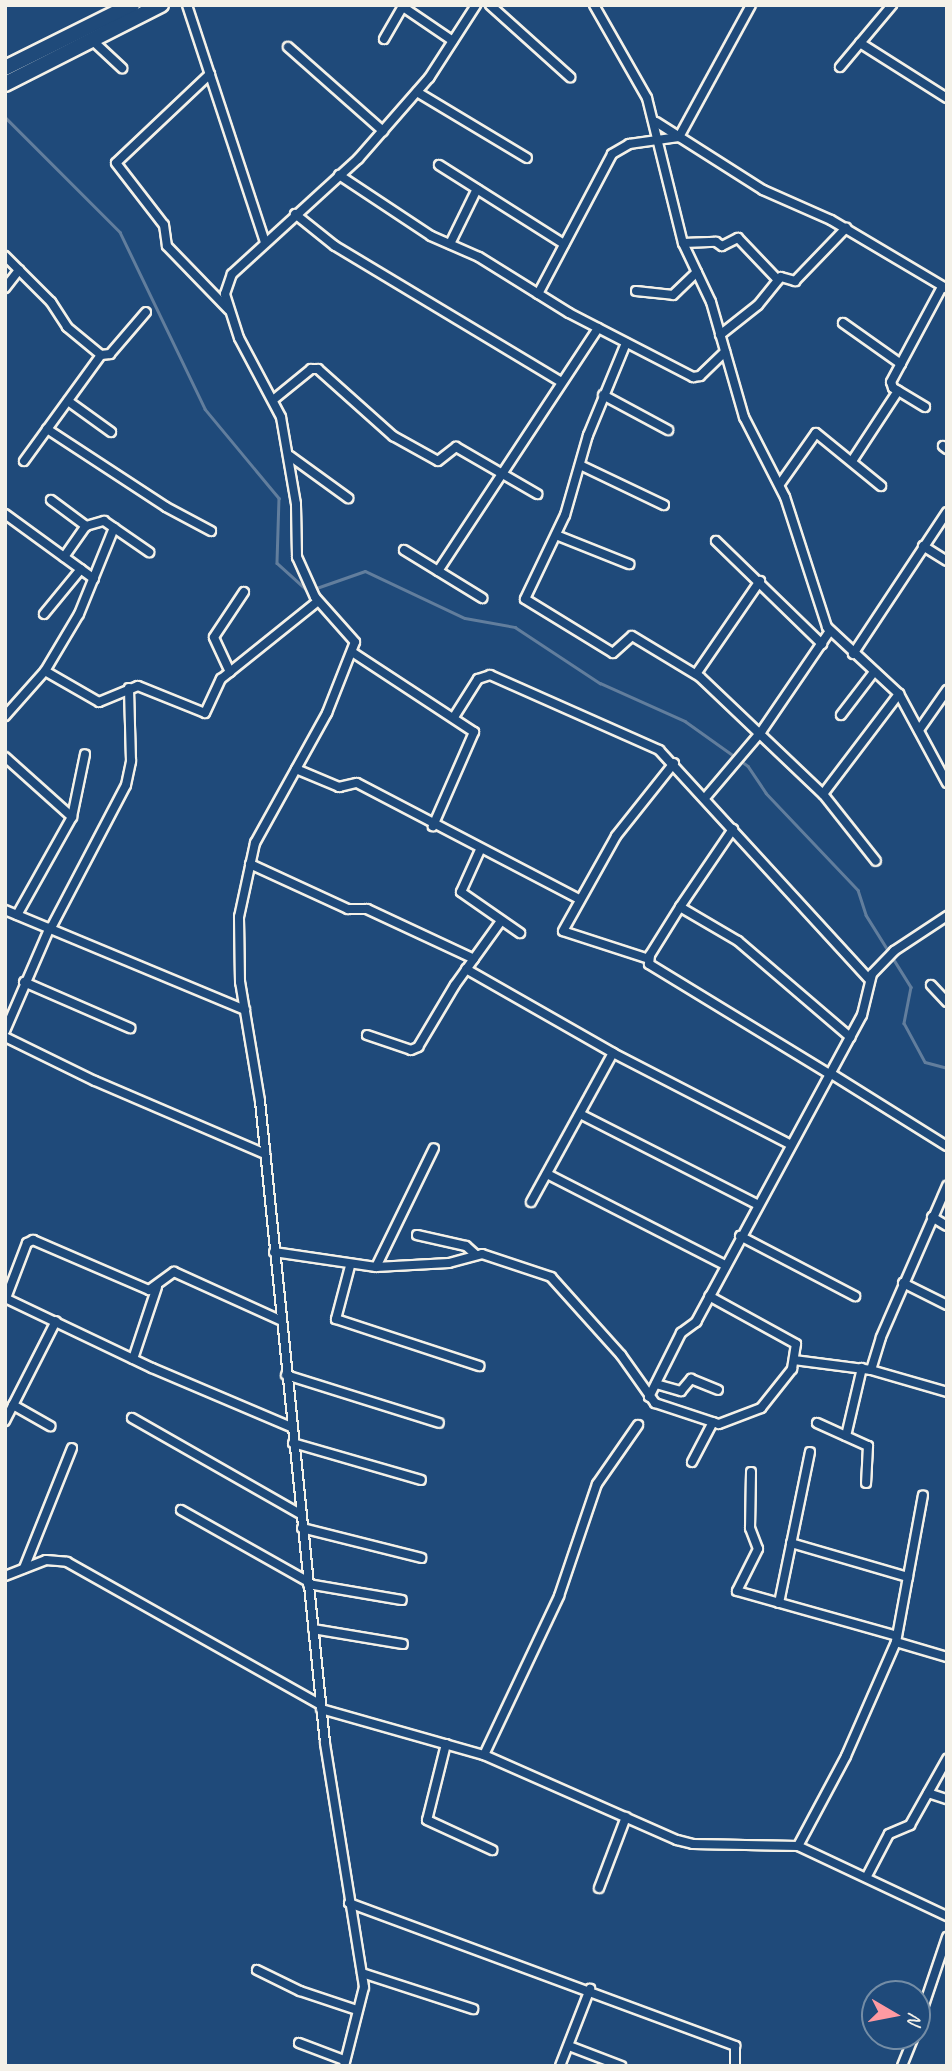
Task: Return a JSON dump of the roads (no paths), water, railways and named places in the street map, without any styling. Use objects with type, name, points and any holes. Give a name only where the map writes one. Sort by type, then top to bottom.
[{"type":"highway","points":[[5,84],[132,5]]},
{"type":"highway","points":[[6,66],[93,41],[161,5]]},
{"type":"street","points":[[187,5],[265,242]]},
{"type":"street","points":[[299,2043],[344,2063],[364,1987],[321,1707],[265,1154],[245,1010],[239,916],[255,843],[327,713],[355,642],[317,599],[297,557],[290,456],[273,400],[225,294],[232,274],[339,175],[417,92],[476,5]]},
{"type":"street","points":[[490,5],[570,77]]},
{"type":"street","points":[[594,5],[637,76],[656,122],[683,243],[697,272],[720,335],[744,417],[780,484],[830,631],[899,694],[947,783]]},
{"type":"street","points":[[538,294],[612,154],[629,144],[679,137],[751,5]]},
{"type":"street","points":[[839,67],[892,5]]},
{"type":"street","points":[[384,40],[404,6],[453,41]]},
{"type":"street","points":[[93,41],[122,68]]},
{"type":"street","points":[[860,43],[947,98]]},
{"type":"street","points":[[288,47],[383,131]]},
{"type":"street","points":[[210,75],[116,163],[164,225],[167,246],[231,312]]},
{"type":"street","points":[[417,92],[527,158]]},
{"type":"street","points":[[656,122],[763,190],[846,228],[944,288],[891,382],[898,391],[925,407]]},
{"type":"street","points":[[439,165],[564,244]]},
{"type":"street","points":[[339,175],[450,244],[598,328],[697,377],[725,352]]},
{"type":"street","points":[[450,244],[477,189]]},
{"type":"street","points":[[295,214],[335,246],[560,382]]},
{"type":"street","points":[[720,335],[755,308],[783,276],[795,281],[846,228]]},
{"type":"street","points":[[683,243],[716,242],[722,246],[738,239],[778,280]]},
{"type":"street","points":[[5,256],[67,327],[101,355],[110,354],[146,312]]},
{"type":"street","points":[[5,288],[19,270]]},
{"type":"street","points":[[636,291],[673,295],[697,272]]},
{"type":"street","points":[[843,323],[901,364]]},
{"type":"street","points":[[438,571],[598,328]]},
{"type":"street","points":[[626,343],[603,395],[556,535],[525,596],[527,602],[613,653],[632,636],[696,674],[761,732],[824,794],[876,861]]},
{"type":"street","points":[[24,461],[101,355]]},
{"type":"street","points":[[273,400],[311,369],[318,369],[393,436],[438,461],[456,447],[537,494]]},
{"type":"street","points":[[852,461],[898,391]]},
{"type":"street","points":[[603,395],[668,430]]},
{"type":"street","points":[[68,401],[111,432]]},
{"type":"street","points":[[47,429],[166,508],[211,531]]},
{"type":"street","points":[[780,484],[817,433],[881,486]]},
{"type":"street","points":[[290,456],[348,498]]},
{"type":"street","points":[[580,465],[664,505]]},
{"type":"street","points":[[51,500],[86,526]]},
{"type":"street","points":[[853,654],[947,512]]},
{"type":"street","points":[[5,514],[94,579]]},
{"type":"street","points":[[65,557],[86,526],[100,520],[149,552]]},
{"type":"street","points":[[5,716],[46,671],[94,579],[114,528]]},
{"type":"street","points":[[556,535],[629,564]]},
{"type":"street","points":[[716,541],[822,644]]},
{"type":"street","points":[[923,546],[947,561]]},
{"type":"street","points":[[404,550],[482,598]]},
{"type":"street","points":[[44,614],[81,569]]},
{"type":"street","points":[[696,674],[760,581]]},
{"type":"street","points":[[230,672],[214,638],[244,592]]},
{"type":"street","points":[[46,671],[99,702],[138,686],[205,713],[218,682],[317,599]]},
{"type":"street","points":[[705,798],[761,732],[830,631]]},
{"type":"street","points":[[352,652],[471,727],[474,737],[433,826]]},
{"type":"street","points":[[841,715],[874,672]]},
{"type":"street","points":[[454,717],[478,679],[490,675],[643,740],[674,763],[869,979]]},
{"type":"street","points":[[5,1031],[24,982],[126,785],[131,761],[129,688]]},
{"type":"street","points":[[919,730],[947,690]]},
{"type":"street","points":[[824,794],[899,694]]},
{"type":"street","points":[[5,700],[13,706]]},
{"type":"street","points":[[17,915],[72,817],[85,754]]},
{"type":"street","points":[[5,757],[72,817]]},
{"type":"street","points":[[649,959],[563,934],[579,899],[616,836],[674,763]]},
{"type":"street","points":[[296,769],[339,787],[357,783],[433,826],[579,899]]},
{"type":"street","points":[[733,829],[680,907],[649,959],[652,968],[947,1146]]},
{"type":"street","points":[[480,850],[461,892],[520,933]]},
{"type":"street","points":[[250,864],[348,909],[367,909],[474,959]]},
{"type":"street","points":[[680,907],[738,941],[850,1037]]},
{"type":"street","points":[[5,910],[245,1010]]},
{"type":"street","points":[[649,1397],[681,1333],[694,1324],[789,1144],[850,1037],[862,1014],[869,979],[880,963],[894,951],[947,916]]},
{"type":"street","points":[[367,1035],[411,1050],[418,1047],[466,969],[501,921]]},
{"type":"street","points":[[466,969],[613,1053],[789,1144]]},
{"type":"street","points":[[24,982],[130,1028]]},
{"type":"street","points":[[932,985],[947,1002]]},
{"type":"street","points":[[5,1037],[95,1081],[265,1154]]},
{"type":"street","points":[[531,1202],[613,1053]]},
{"type":"street","points":[[580,1114],[757,1204]]},
{"type":"street","points":[[376,1267],[434,1148]]},
{"type":"street","points":[[547,1174],[725,1265]]},
{"type":"street","points":[[846,1436],[867,1369],[947,1186]]},
{"type":"street","points":[[932,1217],[947,1226]]},
{"type":"street","points":[[417,1235],[466,1246],[475,1254],[515,1264],[561,1284],[649,1397],[659,1405],[713,1422],[756,1412],[790,1372],[794,1360],[793,1340],[709,1296]]},
{"type":"street","points":[[740,1236],[855,1296]]},
{"type":"street","points":[[157,1287],[144,1289],[33,1240],[27,1243],[6,1298],[133,1359],[291,1427]]},
{"type":"street","points":[[274,1252],[350,1266],[376,1267],[449,1263],[475,1254]]},
{"type":"street","points":[[350,1266],[336,1319],[480,1366]]},
{"type":"street","points":[[133,1359],[157,1287],[174,1272],[280,1320]]},
{"type":"street","points":[[903,1283],[947,1305]]},
{"type":"street","points":[[5,1421],[55,1321]]},
{"type":"street","points":[[794,1360],[867,1369],[947,1392]]},
{"type":"street","points":[[286,1375],[439,1423]]},
{"type":"street","points":[[656,1384],[681,1391],[691,1379],[718,1390]]},
{"type":"street","points":[[13,1405],[50,1426]]},
{"type":"street","points":[[132,1418],[300,1514]]},
{"type":"street","points":[[692,1462],[713,1422]]},
{"type":"street","points":[[817,1423],[868,1446],[866,1483]]},
{"type":"street","points":[[484,1755],[559,1595],[597,1484],[638,1425]]},
{"type":"street","points":[[293,1443],[421,1480]]},
{"type":"street","points":[[24,1568],[72,1448]]},
{"type":"street","points":[[779,1603],[810,1452]]},
{"type":"street","points":[[751,1472],[750,1528],[758,1549],[737,1591],[897,1639],[947,1657]]},
{"type":"street","points":[[798,1846],[846,1756],[897,1639],[923,1495]]},
{"type":"street","points":[[181,1510],[307,1582],[402,1600]]},
{"type":"street","points":[[302,1528],[421,1558]]},
{"type":"street","points":[[791,1543],[908,1577]]},
{"type":"street","points":[[5,1576],[52,1558],[67,1562],[321,1707],[484,1755],[693,1844],[798,1846],[867,1876],[947,1916]]},
{"type":"street","points":[[313,1629],[403,1644]]},
{"type":"street","points":[[446,1744],[427,1821],[492,1850]]},
{"type":"street","points":[[867,1876],[887,1838],[907,1829],[947,1759]]},
{"type":"street","points":[[928,1793],[947,1800]]},
{"type":"street","points":[[599,1888],[626,1817]]},
{"type":"street","points":[[349,1903],[590,1990],[735,2046],[735,2066]]},
{"type":"street","points":[[931,1984],[947,1937]]},
{"type":"street","points":[[257,1970],[300,1992],[357,2010]]},
{"type":"street","points":[[362,1973],[473,2009]]},
{"type":"street","points":[[560,2066],[590,1990]]},
{"type":"street","points":[[569,2046],[621,2066]]},
{"type":"waterway","points":[[5,117],[120,232],[205,409],[279,498],[277,563],[308,591],[365,571],[465,618],[515,627],[600,683],[685,721],[748,766],[766,793],[858,890],[866,915],[911,987],[904,1023],[925,1062],[947,1068]]}]
